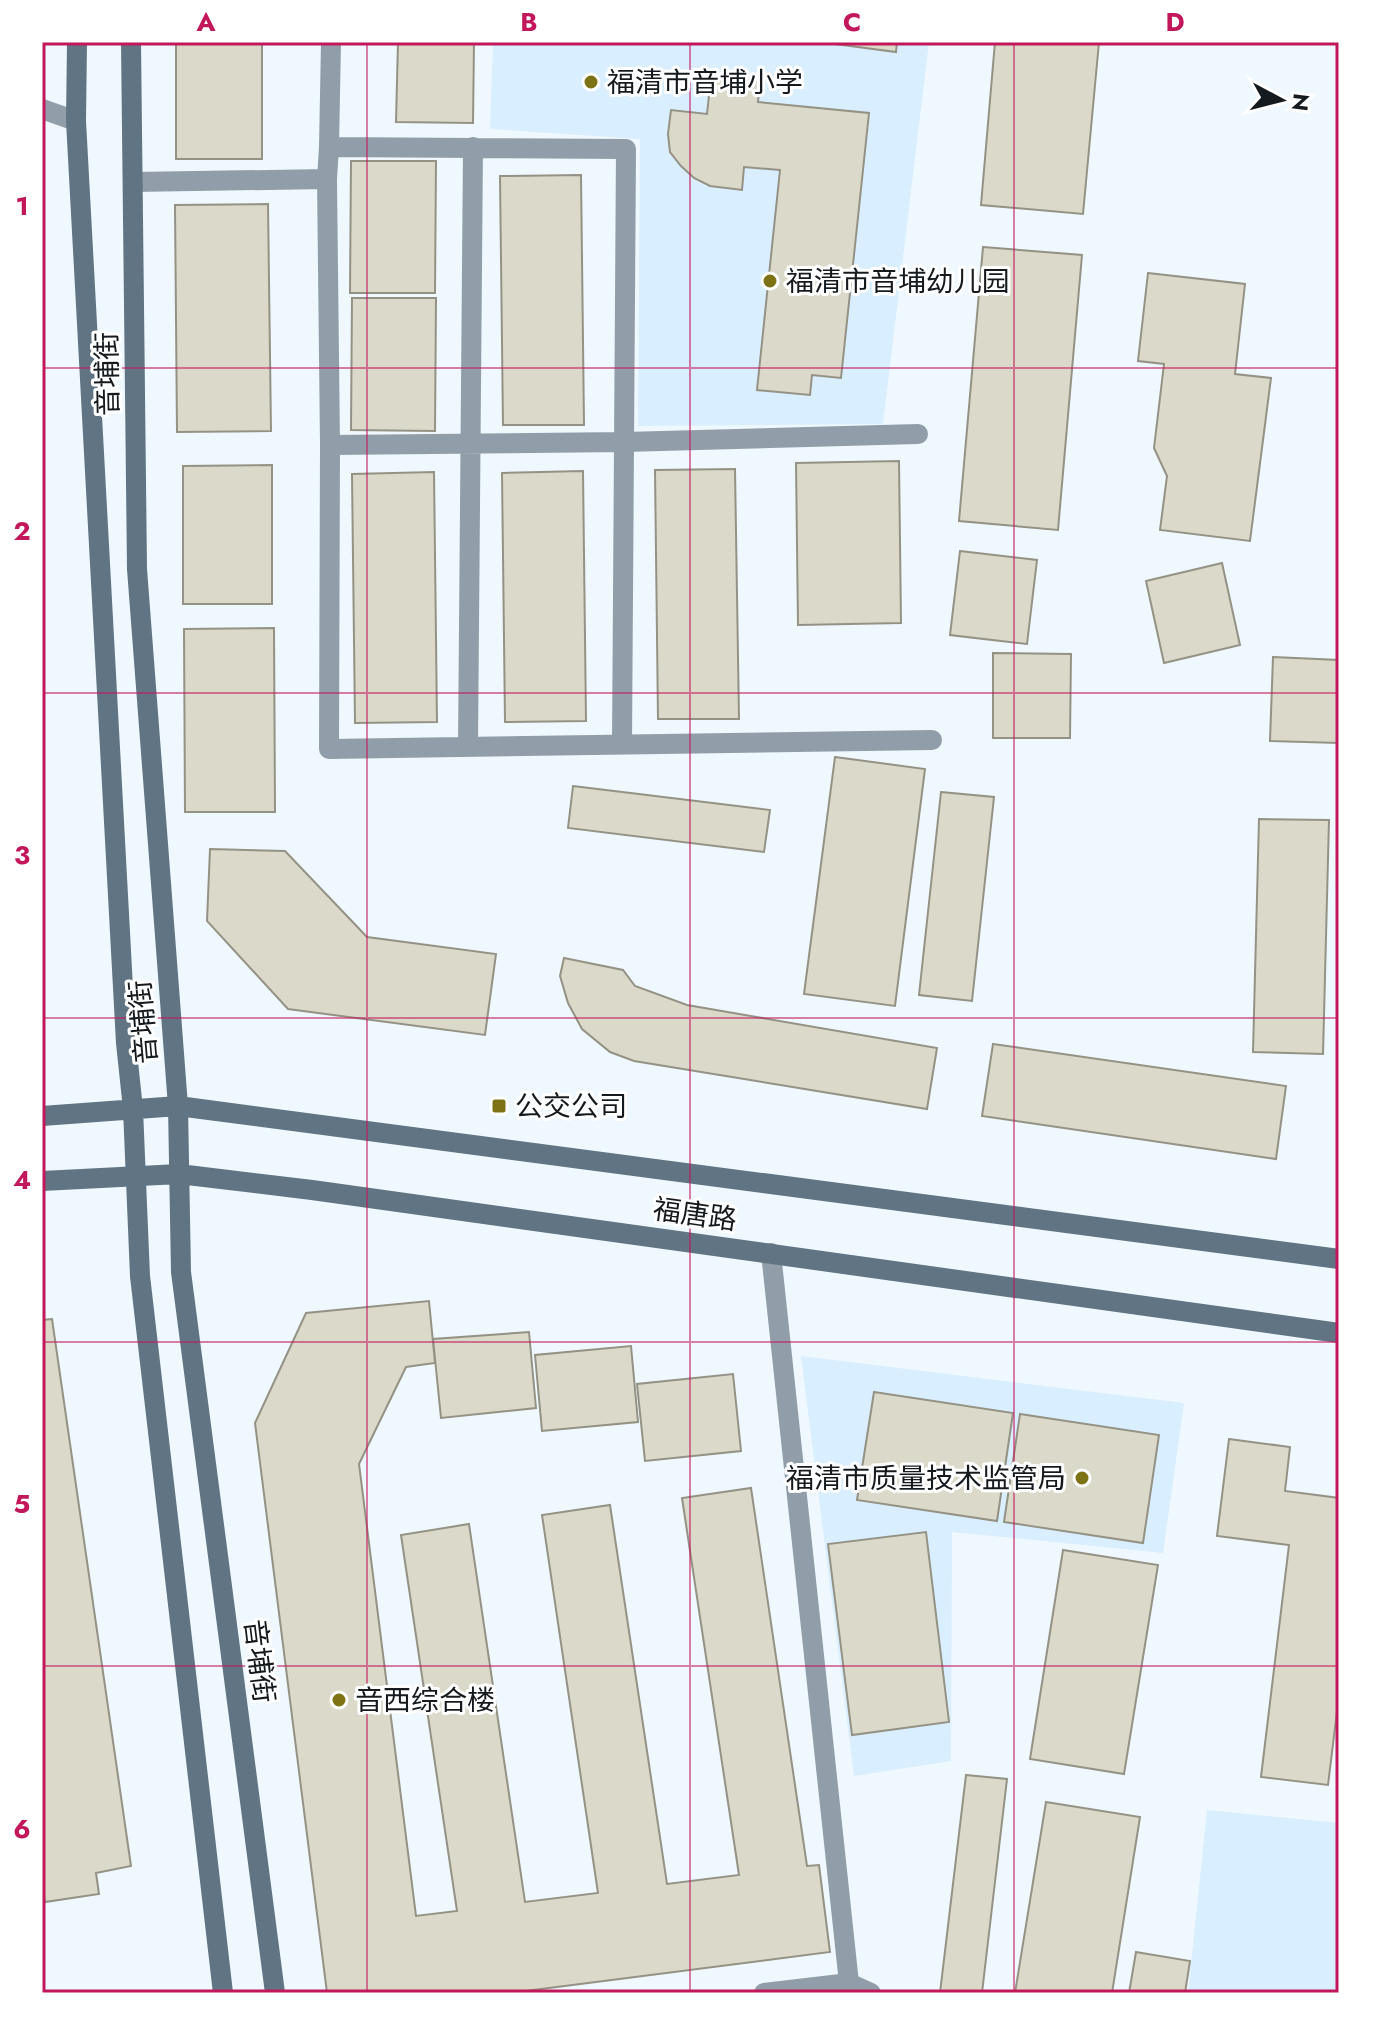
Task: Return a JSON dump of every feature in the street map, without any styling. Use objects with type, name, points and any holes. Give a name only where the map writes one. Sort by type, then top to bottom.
[{"type":"street","name":"音埔街","points":[[77,42],[76,121],[140,1276],[223,1993]]},
{"type":"street","name":"音埔街","points":[[131,42],[137,569],[178,1106],[181,1272],[275,1993]]},
{"type":"street","points":[[331,42],[327,179],[329,749],[932,740]]},
{"type":"street","points":[[42,109],[76,121]]},
{"type":"street","points":[[329,147],[626,149],[622,744]]},
{"type":"street","points":[[468,747],[473,147]]},
{"type":"street","points":[[133,182],[327,179]]},
{"type":"street","points":[[330,445],[624,442],[918,434]]},
{"type":"street","name":"福唐路","points":[[42,1116],[178,1106],[1339,1259]]},
{"type":"street","name":"福唐路","points":[[42,1181],[179,1174],[1339,1333]]},
{"type":"street","points":[[771,1253],[849,1983]]},
{"type":"street","points":[[764,1993],[849,1983],[871,1993]]},
{"type":"shaded area","name":"福清市音埔幼儿园","points":[[493,42],[929,42],[883,424],[638,426],[640,139],[490,129]]},
{"type":"shaded area","points":[[801,1356],[1184,1403],[1163,1553],[952,1532],[951,1761],[854,1776]]},
{"type":"shaded area","points":[[1207,1810],[1339,1823],[1339,1993],[1188,1993]]},
{"type":"building","points":[[176,42],[262,42],[262,159],[176,159]]},
{"type":"building","points":[[398,42],[474,42],[473,123],[396,122]]},
{"type":"building","points":[[820,42],[897,42],[896,52]]},
{"type":"building","points":[[995,42],[1099,42],[1083,214],[981,205]]},
{"type":"building","points":[[711,76],[760,81],[758,102],[869,113],[841,378],[812,375],[810,395],[757,390],[780,170],[744,167],[742,190],[710,186],[694,178],[670,152],[668,134],[671,110],[707,114]]},
{"type":"building","points":[[351,161],[436,161],[435,293],[350,293]]},
{"type":"building","points":[[581,175],[584,425],[503,425],[500,176]]},
{"type":"building","points":[[268,204],[271,431],[177,432],[175,205]]},
{"type":"building","points":[[983,247],[1082,255],[1058,530],[959,521]]},
{"type":"building","points":[[1148,273],[1245,284],[1235,374],[1271,378],[1250,541],[1160,530],[1167,476],[1154,448],[1164,364],[1138,361]]},
{"type":"building","points":[[352,298],[436,298],[435,431],[351,430]]},
{"type":"building","points":[[899,461],[901,623],[798,625],[796,463]]},
{"type":"building","points":[[272,465],[272,604],[183,604],[183,466]]},
{"type":"building","points":[[735,469],[739,719],[658,719],[655,470]]},
{"type":"building","points":[[583,471],[586,721],[505,722],[502,473]]},
{"type":"building","points":[[434,472],[437,722],[355,723],[352,474]]},
{"type":"building","points":[[960,551],[1037,560],[1027,644],[950,635]]},
{"type":"building","points":[[1222,563],[1240,645],[1164,663],[1146,581]]},
{"type":"building","points":[[274,628],[275,812],[185,812],[184,629]]},
{"type":"building","points":[[993,653],[1071,654],[1070,738],[993,738]]},
{"type":"building","points":[[1273,657],[1339,660],[1339,743],[1270,741]]},
{"type":"building","points":[[835,757],[925,769],[895,1006],[804,994]]},
{"type":"building","points":[[573,786],[770,810],[764,852],[568,828]]},
{"type":"building","points":[[941,792],[994,797],[972,1001],[919,995]]},
{"type":"building","points":[[1259,819],[1329,820],[1323,1054],[1253,1052]]},
{"type":"building","points":[[210,849],[285,851],[367,937],[496,954],[485,1035],[288,1009],[207,921]]},
{"type":"building","points":[[564,958],[623,970],[635,986],[687,1005],[937,1048],[927,1109],[634,1061],[610,1052],[582,1029],[568,1003],[560,976]]},
{"type":"building","points":[[993,1044],[1286,1086],[1276,1159],[982,1116]]},
{"type":"building","name":"音西综合楼","points":[[429,1301],[435,1363],[406,1367],[359,1464],[416,1916],[457,1911],[401,1535],[469,1524],[525,1902],[598,1893],[542,1515],[610,1505],[667,1884],[739,1875],[682,1498],[751,1488],[807,1866],[819,1865],[830,1952],[510,1993],[327,1993],[255,1423],[306,1313]]},
{"type":"building","points":[[52,1319],[131,1866],[96,1873],[99,1894],[45,1902],[42,1885],[42,1320]]},
{"type":"building","points":[[529,1332],[536,1408],[441,1418],[433,1339]]},
{"type":"building","points":[[631,1346],[638,1422],[542,1431],[535,1355]]},
{"type":"building","points":[[733,1374],[741,1451],[645,1461],[637,1384]]},
{"type":"building","points":[[874,1392],[1013,1413],[997,1521],[857,1500]]},
{"type":"building","name":"福清市质量技术监管局","points":[[1020,1414],[1159,1435],[1143,1543],[1004,1522]]},
{"type":"building","points":[[1229,1439],[1290,1447],[1285,1491],[1339,1498],[1339,1695],[1328,1785],[1261,1777],[1289,1545],[1217,1536]]},
{"type":"building","points":[[926,1532],[949,1722],[852,1735],[828,1544]]},
{"type":"building","points":[[1063,1550],[1158,1565],[1124,1774],[1030,1759]]},
{"type":"building","points":[[966,1775],[1007,1779],[982,1993],[940,1993]]},
{"type":"building","points":[[1046,1802],[1140,1817],[1112,1993],[1015,1993]]},
{"type":"building","points":[[1136,1952],[1190,1961],[1185,1993],[1129,1993]]},
{"type":"place","name":"福清市音埔小学","points":[[591,82]]},
{"type":"place","name":"福清市音埔幼儿园","points":[[770,281]]},
{"type":"place","name":"公交公司","points":[[499,1106]]},
{"type":"place","name":"福清市质量技术监管局","points":[[1082,1478]]},
{"type":"place","name":"音西综合楼","points":[[339,1700]]}]
